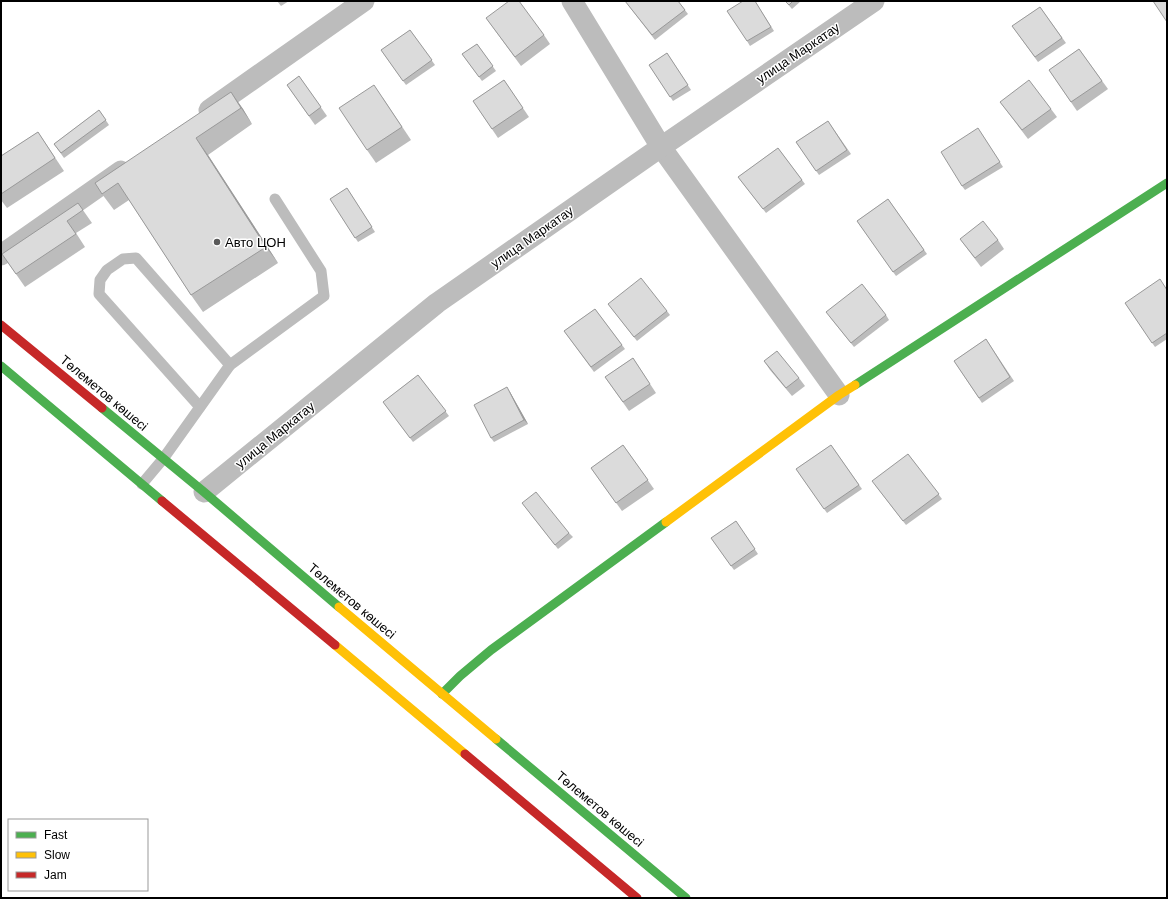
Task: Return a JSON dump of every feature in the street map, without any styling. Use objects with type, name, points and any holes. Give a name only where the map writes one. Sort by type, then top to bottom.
[{"type":"main road","points":[[442,694],[460,676],[491,650],[838,395],[1167,183]]},
{"type":"main road","name":"Төлеметов көшесі","points":[[1,324],[204,492],[686,898]]},
{"type":"main road","points":[[1,366],[637,898]]},
{"type":"street","points":[[195,119],[364,1]]},
{"type":"street","points":[[572,1],[661,146],[838,395]]},
{"type":"street","name":"улица Маркатау","points":[[204,492],[436,304],[661,146],[874,1]]},
{"type":"street","points":[[1,255],[137,160]]},
{"type":"lane","points":[[142,484],[163,459],[230,365],[324,296],[320,271],[275,199]]},
{"type":"lane","points":[[200,407],[99,294],[100,280],[107,270],[123,259],[136,258],[230,365]]},
{"type":"building","points":[[509,1],[519,1],[544,35],[515,57],[486,18]]},
{"type":"building","points":[[625,1],[678,1],[685,10],[652,35]]},
{"type":"building","points":[[743,1],[755,1],[771,27],[747,41],[727,11]]},
{"type":"building","points":[[785,1],[793,1],[789,5]]},
{"type":"building","points":[[1153,1],[1167,1],[1167,22]]},
{"type":"building","points":[[1040,7],[1062,38],[1035,57],[1012,26]]},
{"type":"building","points":[[410,30],[432,60],[403,81],[381,50]]},
{"type":"building","points":[[477,44],[493,66],[479,77],[462,54]]},
{"type":"building","points":[[1079,49],[1102,81],[1071,102],[1049,70]]},
{"type":"building","points":[[667,53],[688,85],[670,97],[649,65]]},
{"type":"building","points":[[299,76],[321,107],[309,116],[287,85]]},
{"type":"building","points":[[504,80],[523,108],[492,129],[473,101]]},
{"type":"building","points":[[1029,80],[1051,109],[1022,130],[1000,102]]},
{"type":"building","points":[[374,85],[402,127],[367,150],[339,108]]},
{"type":"building","points":[[231,92],[241,108],[196,138],[266,247],[191,295],[118,183],[102,194],[95,183]]},
{"type":"building","points":[[99,110],[106,120],[61,153],[54,144]]},
{"type":"building","points":[[828,121],[847,150],[816,171],[796,142]]},
{"type":"building","points":[[978,128],[1000,162],[962,186],[941,152]]},
{"type":"building","points":[[38,132],[55,158],[1,194],[1,156]]},
{"type":"building","points":[[778,148],[802,180],[763,209],[738,177]]},
{"type":"building","points":[[347,188],[372,227],[355,238],[330,199]]},
{"type":"building","points":[[888,199],[924,250],[893,272],[857,221]]},
{"type":"building","points":[[78,203],[83,210],[67,221],[76,234],[16,274],[2,254]]},
{"type":"building","points":[[983,221],[998,240],[975,258],[960,239]]},
{"type":"building","points":[[641,278],[667,311],[634,337],[608,304]]},
{"type":"building","points":[[1160,279],[1167,290],[1167,333],[1152,343],[1125,303]]},
{"type":"building","points":[[862,284],[886,315],[851,343],[826,312]]},
{"type":"building","points":[[595,309],[622,345],[591,367],[564,331]]},
{"type":"building","points":[[986,339],[1010,377],[979,398],[954,361]]},
{"type":"building","points":[[777,351],[799,378],[786,388],[764,361]]},
{"type":"building","points":[[633,358],[650,384],[623,402],[605,377]]},
{"type":"building","points":[[418,375],[446,411],[410,438],[383,402]]},
{"type":"building","points":[[507,387],[524,420],[491,438],[474,405]]},
{"type":"building","points":[[623,445],[648,480],[616,503],[591,468]]},
{"type":"building","points":[[831,445],[859,485],[824,509],[796,469]]},
{"type":"building","points":[[908,454],[939,494],[903,521],[872,481]]},
{"type":"building","points":[[536,492],[569,533],[555,545],[522,503]]},
{"type":"building","points":[[736,521],[755,549],[731,566],[711,538]]},
{"type":"traffic: fast","points":[[855,385],[1167,183]]},
{"type":"traffic: fast","points":[[1,366],[162,501]]},
{"type":"traffic: fast","points":[[102,408],[204,492],[339,607]]},
{"type":"traffic: fast","points":[[442,694],[460,676],[491,650],[666,522]]},
{"type":"traffic: fast","points":[[496,739],[686,898]]},
{"type":"traffic: slow","points":[[666,522],[839,395],[855,385]]},
{"type":"traffic: slow","points":[[339,607],[496,739]]},
{"type":"traffic: slow","points":[[335,645],[465,754]]},
{"type":"traffic: jam","points":[[1,325],[102,408]]},
{"type":"traffic: jam","points":[[162,501],[335,645]]},
{"type":"traffic: jam","points":[[465,754],[637,898]]},
{"type":"place","name":"Авто ЦОН","points":[[217,242]]}]
